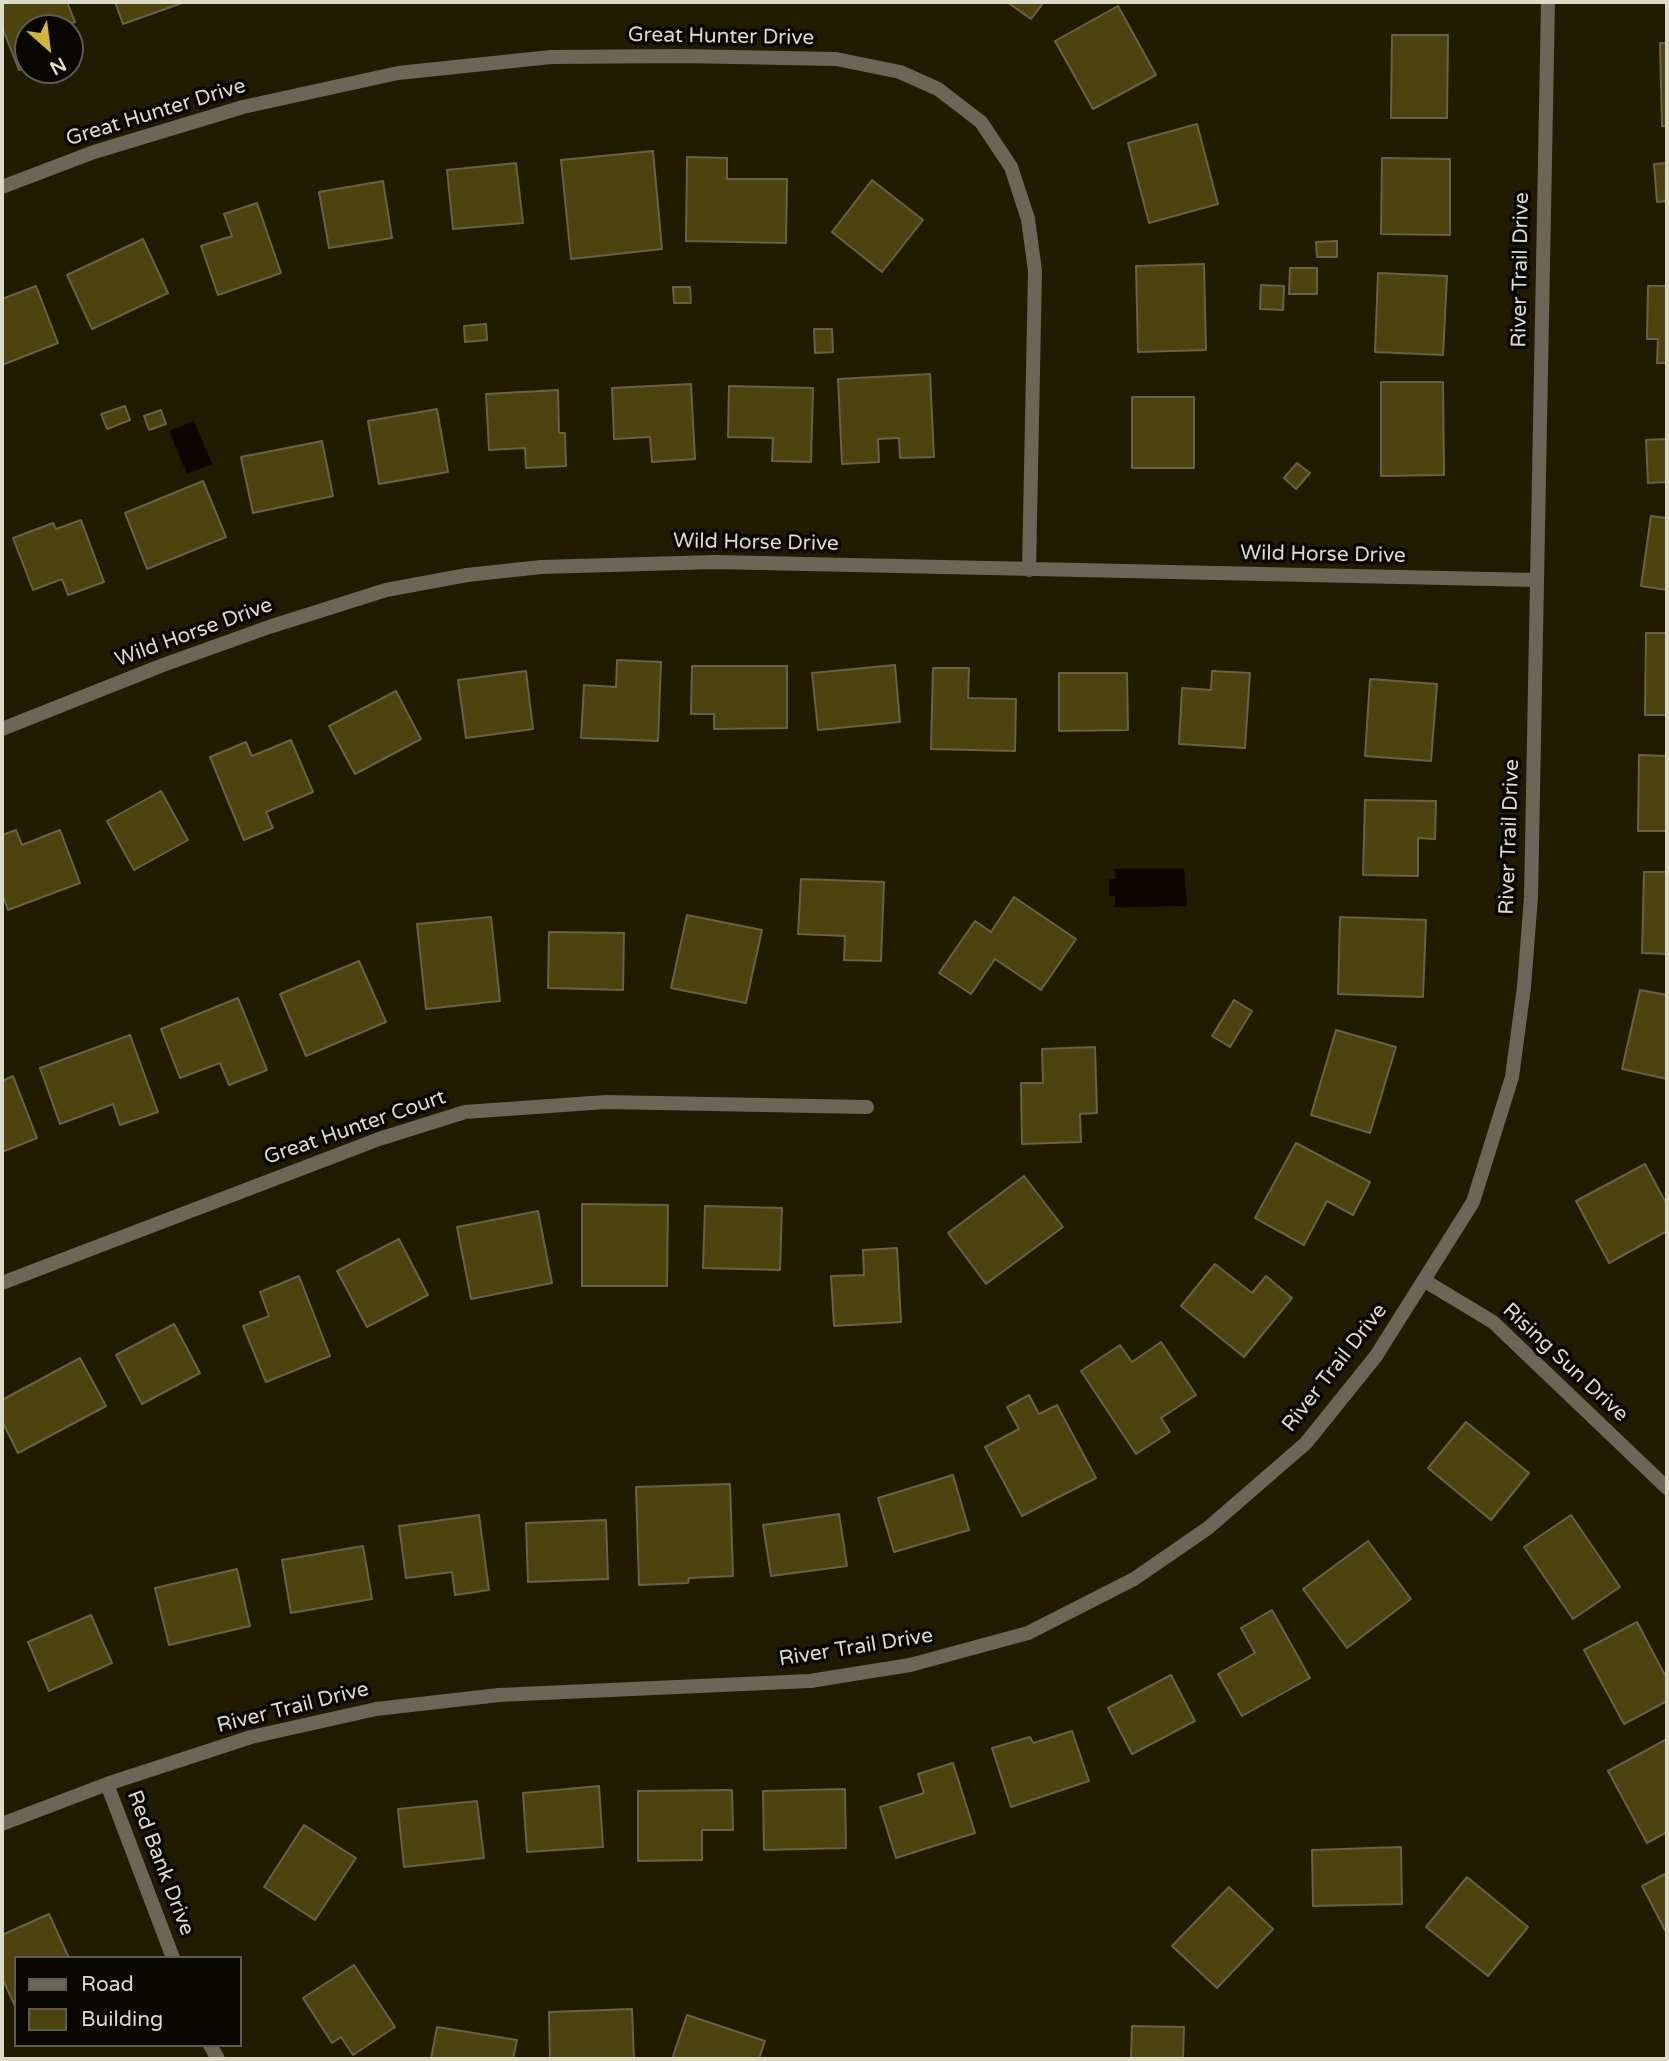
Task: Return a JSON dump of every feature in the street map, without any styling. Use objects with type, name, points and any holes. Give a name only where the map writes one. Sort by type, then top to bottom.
[{"type":"street","name":"River Trail Drive","points":[[2,1824],[107,1784],[251,1737],[376,1709],[499,1695],[810,1681],[910,1665],[1028,1633],[1133,1579],[1208,1528],[1306,1443],[1376,1356],[1473,1202],[1512,1077],[1524,987],[1531,897],[1548,2]]},
{"type":"street","name":"Great Hunter Drive","points":[[2,187],[94,152],[243,107],[398,73],[551,57],[681,56],[836,60],[900,72],[939,89],[981,122],[1011,167],[1028,219],[1034,271],[1029,570]]},
{"type":"street","name":"Wild Horse Drive","points":[[2,729],[163,665],[269,627],[386,590],[467,575],[541,566],[715,562],[1536,580]]},
{"type":"street","name":"Great Hunter Court","points":[[2,1283],[379,1139],[465,1112],[606,1102],[867,1107]]},
{"type":"street","name":"Rising Sun Drive","points":[[1425,1281],[1493,1322],[1667,1488]]},
{"type":"street","name":"Red Bank Drive","points":[[107,1784],[172,1956]]},
{"type":"shaded area","points":[[194,421],[212,464],[187,474],[169,431]]},
{"type":"shaded area","points":[[1115,869],[1184,869],[1187,906],[1115,907],[1115,896],[1109,896],[1109,879],[1116,879]]},
{"type":"building","points":[[2,2],[67,2],[72,14],[14,14],[14,57],[2,27]]},
{"type":"building","points":[[115,2],[185,2],[123,24]]},
{"type":"building","points":[[1007,2],[1044,2],[1031,19]]},
{"type":"building","points":[[1118,6],[1156,75],[1093,109],[1055,41]]},
{"type":"building","points":[[1392,35],[1448,35],[1447,118],[1391,118]]},
{"type":"building","points":[[1660,43],[1667,43],[1667,126],[1662,126]]},
{"type":"building","points":[[1197,124],[1218,204],[1149,223],[1128,143]]},
{"type":"building","points":[[653,151],[662,249],[571,259],[561,160]]},
{"type":"building","points":[[687,157],[727,158],[727,179],[787,179],[786,243],[686,241]]},
{"type":"building","points":[[1382,158],[1450,159],[1450,235],[1381,234]]},
{"type":"building","points":[[516,163],[523,223],[453,229],[447,170]]},
{"type":"building","points":[[1667,163],[1667,201],[1657,202],[1654,164]]},
{"type":"building","points":[[872,180],[923,220],[882,272],[832,232]]},
{"type":"building","points":[[383,181],[392,238],[329,248],[319,192]]},
{"type":"building","points":[[257,203],[281,273],[218,295],[201,246],[232,236],[224,214]]},
{"type":"building","points":[[143,239],[168,293],[92,329],[67,275]]},
{"type":"building","points":[[1337,241],[1337,257],[1317,257],[1316,242]]},
{"type":"building","points":[[1204,264],[1206,350],[1138,352],[1136,266]]},
{"type":"building","points":[[1290,268],[1317,268],[1317,294],[1289,294]]},
{"type":"building","points":[[1378,273],[1447,276],[1443,355],[1375,352]]},
{"type":"building","points":[[1261,285],[1284,286],[1283,310],[1260,309]]},
{"type":"building","points":[[36,286],[58,343],[2,365],[2,299]]},
{"type":"building","points":[[1648,286],[1667,286],[1667,363],[1657,363],[1658,339],[1647,339]]},
{"type":"building","points":[[673,287],[690,287],[691,303],[674,303]]},
{"type":"building","points":[[486,324],[487,340],[465,342],[464,326]]},
{"type":"building","points":[[814,329],[832,329],[833,352],[815,353]]},
{"type":"building","points":[[930,374],[934,457],[900,458],[899,438],[878,439],[879,462],[842,464],[838,379]]},
{"type":"building","points":[[1381,382],[1443,382],[1444,475],[1381,476]]},
{"type":"building","points":[[691,384],[695,459],[652,462],[650,437],[614,439],[612,388]]},
{"type":"building","points":[[729,386],[813,388],[811,462],[772,461],[773,438],[728,437]]},
{"type":"building","points":[[558,390],[559,433],[565,433],[566,466],[526,468],[525,448],[489,450],[486,394]]},
{"type":"building","points":[[1132,397],[1194,397],[1194,468],[1132,468]]},
{"type":"building","points":[[125,406],[130,420],[107,429],[101,414]]},
{"type":"building","points":[[437,409],[448,472],[379,484],[368,421]]},
{"type":"building","points":[[161,410],[166,424],[149,430],[144,416]]},
{"type":"building","points":[[1667,439],[1667,482],[1648,483],[1646,440]]},
{"type":"building","points":[[322,441],[333,496],[253,513],[241,457]]},
{"type":"building","points":[[1297,463],[1310,473],[1296,489],[1284,478]]},
{"type":"building","points":[[203,481],[226,537],[147,569],[125,513]]},
{"type":"building","points":[[1651,516],[1667,518],[1667,590],[1641,586]]},
{"type":"building","points":[[81,520],[104,582],[68,595],[62,579],[33,590],[13,538],[53,523],[56,529]]},
{"type":"building","points":[[1646,633],[1667,633],[1667,715],[1645,715]]},
{"type":"building","points":[[617,660],[661,662],[658,741],[581,738],[584,685],[616,687]]},
{"type":"building","points":[[895,665],[900,722],[818,730],[812,673]]},
{"type":"building","points":[[692,666],[787,666],[787,728],[714,729],[714,714],[691,714]]},
{"type":"building","points":[[933,668],[969,668],[968,698],[1016,699],[1015,751],[931,749]]},
{"type":"building","points":[[526,671],[533,729],[466,738],[458,680]]},
{"type":"building","points":[[1212,671],[1250,673],[1245,748],[1179,744],[1182,688],[1211,690]]},
{"type":"building","points":[[1059,673],[1127,673],[1128,730],[1059,731]]},
{"type":"building","points":[[1370,679],[1437,684],[1431,761],[1365,756]]},
{"type":"building","points":[[396,691],[421,739],[355,774],[329,726]]},
{"type":"building","points":[[291,740],[313,792],[266,812],[273,828],[244,840],[210,757],[246,742],[252,756]]},
{"type":"building","points":[[1639,755],[1667,756],[1667,831],[1638,831]]},
{"type":"building","points":[[161,791],[188,840],[134,870],[107,821]]},
{"type":"building","points":[[1365,800],[1436,801],[1435,839],[1418,838],[1418,876],[1363,875]]},
{"type":"building","points":[[16,830],[22,845],[60,830],[80,883],[8,910],[2,893],[2,835]]},
{"type":"building","points":[[1644,872],[1667,872],[1667,954],[1642,953]]},
{"type":"building","points":[[801,879],[884,882],[881,961],[844,960],[845,936],[798,934]]},
{"type":"building","points":[[1014,897],[1076,939],[1041,990],[995,959],[971,994],[939,973],[975,921],[991,932]]},
{"type":"building","points":[[687,915],[762,930],[746,1003],[671,988]]},
{"type":"building","points":[[491,917],[500,1001],[426,1009],[417,924]]},
{"type":"building","points":[[1340,917],[1426,920],[1423,997],[1338,994]]},
{"type":"building","points":[[549,932],[624,933],[623,990],[548,988]]},
{"type":"building","points":[[359,961],[386,1022],[306,1056],[280,994]]},
{"type":"building","points":[[1640,990],[1667,995],[1667,1079],[1622,1069]]},
{"type":"building","points":[[238,998],[267,1070],[229,1085],[220,1063],[180,1078],[161,1029]]},
{"type":"building","points":[[1234,1000],[1252,1011],[1230,1047],[1212,1036]]},
{"type":"building","points":[[1336,1030],[1396,1047],[1370,1133],[1311,1115]]},
{"type":"building","points":[[130,1035],[158,1112],[120,1125],[113,1104],[60,1124],[40,1068]]},
{"type":"building","points":[[1095,1047],[1097,1113],[1080,1114],[1081,1142],[1022,1144],[1021,1083],[1043,1083],[1042,1049]]},
{"type":"building","points":[[13,1076],[37,1138],[2,1152],[2,1081]]},
{"type":"building","points":[[1296,1143],[1370,1182],[1353,1215],[1327,1201],[1304,1245],[1255,1218]]},
{"type":"building","points":[[1645,1164],[1667,1205],[1667,1231],[1609,1263],[1576,1201]]},
{"type":"building","points":[[1024,1176],[1063,1227],[986,1284],[948,1233]]},
{"type":"building","points":[[582,1204],[668,1205],[667,1286],[582,1286]]},
{"type":"building","points":[[705,1206],[782,1208],[780,1270],[703,1268]]},
{"type":"building","points":[[538,1211],[552,1283],[471,1299],[457,1227]]},
{"type":"building","points":[[399,1239],[428,1295],[367,1327],[337,1271]]},
{"type":"building","points":[[897,1248],[901,1322],[834,1326],[831,1276],[864,1275],[863,1250]]},
{"type":"building","points":[[1215,1264],[1252,1293],[1266,1276],[1292,1298],[1244,1357],[1181,1306]]},
{"type":"building","points":[[299,1276],[330,1356],[266,1382],[243,1326],[269,1316],[260,1292]]},
{"type":"building","points":[[174,1324],[200,1373],[142,1404],[116,1355]]},
{"type":"building","points":[[1161,1342],[1196,1395],[1161,1418],[1170,1432],[1136,1454],[1081,1371],[1120,1345],[1132,1362]]},
{"type":"building","points":[[80,1358],[106,1406],[18,1453],[2,1421],[2,1400]]},
{"type":"building","points":[[1029,1395],[1039,1414],[1057,1405],[1096,1478],[1022,1516],[985,1447],[1019,1429],[1007,1407]]},
{"type":"building","points":[[1466,1422],[1529,1473],[1491,1520],[1428,1468]]},
{"type":"building","points":[[953,1475],[969,1530],[894,1552],[878,1498]]},
{"type":"building","points":[[730,1484],[733,1576],[689,1578],[688,1583],[639,1585],[636,1487]]},
{"type":"building","points":[[839,1514],[847,1566],[771,1576],[763,1525]]},
{"type":"building","points":[[479,1515],[489,1590],[455,1595],[452,1572],[406,1578],[399,1526]]},
{"type":"building","points":[[1571,1515],[1620,1587],[1573,1619],[1524,1547]]},
{"type":"building","points":[[606,1520],[608,1579],[528,1582],[526,1523]]},
{"type":"building","points":[[1368,1541],[1411,1599],[1347,1648],[1303,1589]]},
{"type":"building","points":[[363,1546],[372,1599],[291,1613],[282,1560]]},
{"type":"building","points":[[237,1569],[250,1626],[169,1645],[155,1588]]},
{"type":"building","points":[[1272,1610],[1310,1678],[1242,1716],[1218,1674],[1255,1653],[1241,1628]]},
{"type":"building","points":[[91,1615],[112,1663],[49,1691],[28,1642]]},
{"type":"building","points":[[1637,1622],[1667,1679],[1667,1701],[1624,1724],[1584,1650]]},
{"type":"building","points":[[1171,1675],[1195,1721],[1132,1754],[1108,1708]]},
{"type":"building","points":[[1072,1731],[1089,1781],[1011,1807],[992,1748],[1030,1737],[1033,1743]]},
{"type":"building","points":[[1667,1739],[1667,1832],[1647,1843],[1608,1771]]},
{"type":"building","points":[[953,1763],[975,1833],[896,1858],[880,1807],[924,1793],[918,1774]]},
{"type":"building","points":[[599,1786],[603,1847],[527,1852],[523,1793]]},
{"type":"building","points":[[845,1789],[846,1848],[764,1850],[763,1791]]},
{"type":"building","points":[[732,1790],[733,1830],[702,1830],[702,1860],[638,1861],[638,1791]]},
{"type":"building","points":[[477,1801],[484,1858],[404,1867],[398,1809]]},
{"type":"building","points":[[304,1825],[356,1858],[315,1920],[264,1887]]},
{"type":"building","points":[[1401,1847],[1402,1904],[1313,1906],[1312,1850]]},
{"type":"building","points":[[1667,1873],[1667,1934],[1642,1886]]},
{"type":"building","points":[[1467,1877],[1528,1927],[1488,1976],[1426,1927]]},
{"type":"building","points":[[1229,1887],[1273,1929],[1217,1988],[1172,1946]]},
{"type":"building","points":[[49,1914],[68,1956],[14,1956],[14,2004],[2,1978],[2,1935]]},
{"type":"building","points":[[354,1965],[395,2027],[353,2055],[341,2037],[332,2043],[303,1998]]},
{"type":"building","points":[[632,2009],[634,2059],[550,2059],[549,2012]]},
{"type":"building","points":[[687,2015],[765,2041],[759,2059],[672,2059]]},
{"type":"building","points":[[1132,2026],[1184,2027],[1183,2059],[1131,2059]]},
{"type":"building","points":[[437,2027],[517,2040],[513,2059],[431,2059]]}]
